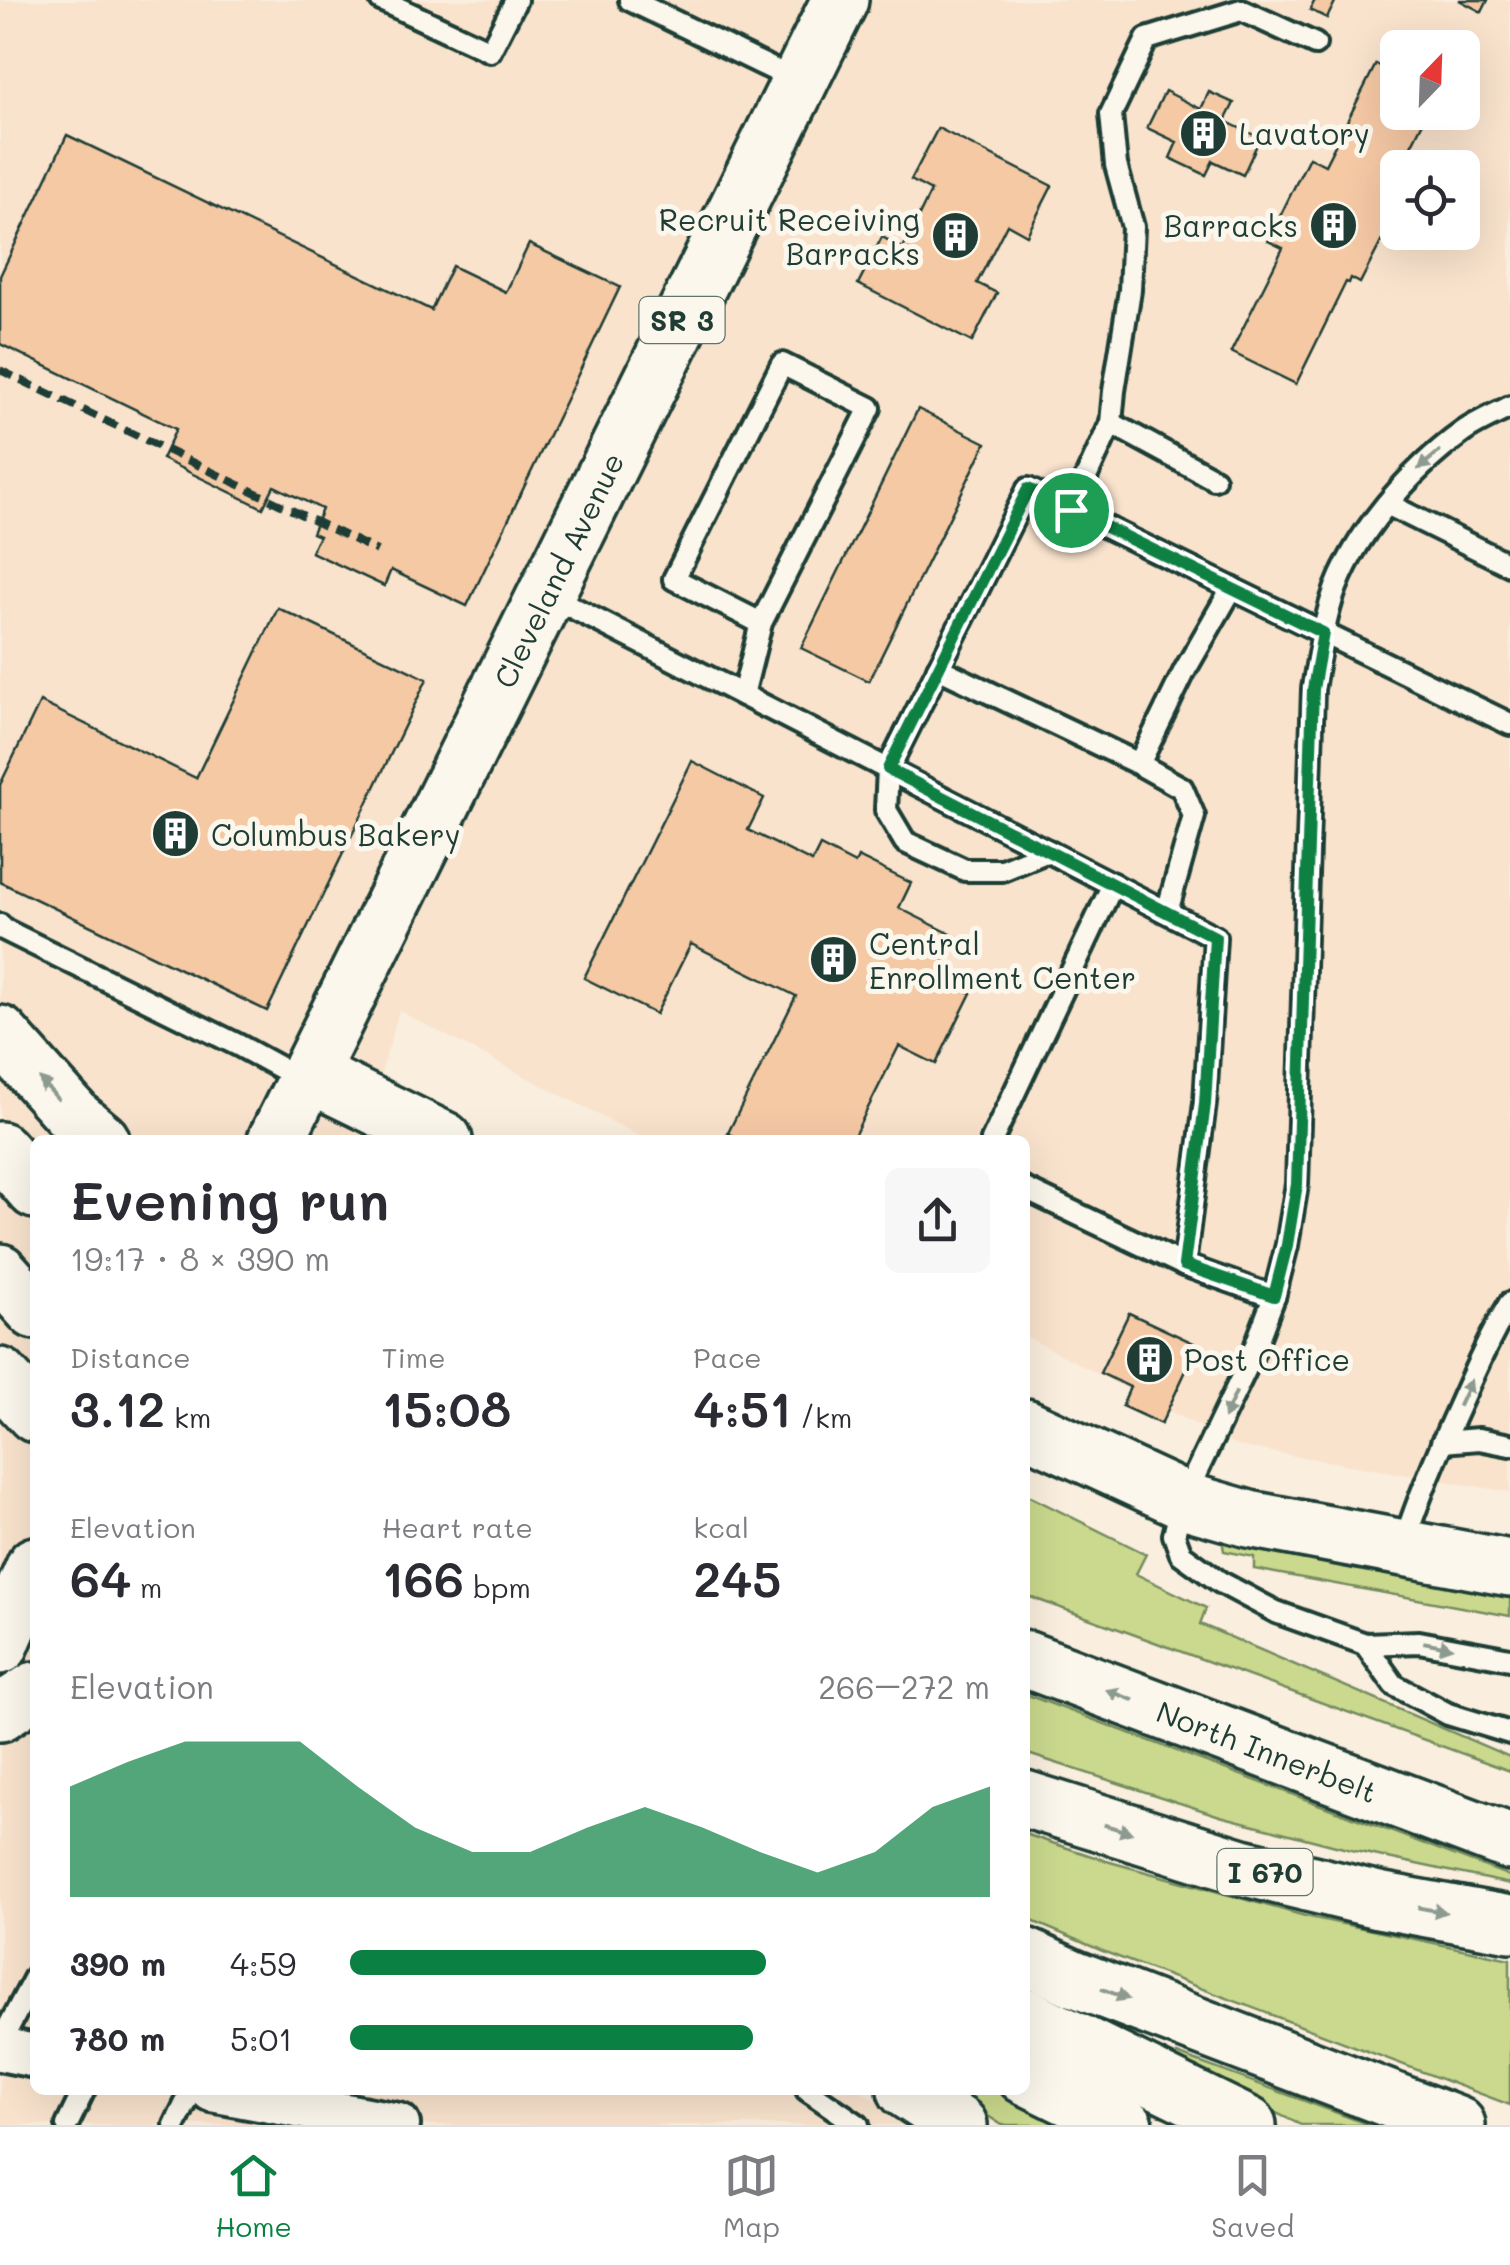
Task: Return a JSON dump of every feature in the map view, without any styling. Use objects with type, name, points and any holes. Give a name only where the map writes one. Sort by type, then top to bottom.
[{"type":"main road","name":"Cleveland Avenue","points":[[278,1135],[840,0]]},
{"type":"main road","points":[[0,1034],[95,1135]]},
{"type":"main road","points":[[307,1078],[433,1135]]},
{"type":"main road","points":[[0,1150],[30,1184]]},
{"type":"main road","points":[[0,1272],[30,1305]]},
{"type":"main road","points":[[0,1376],[30,1409]]},
{"type":"main road","points":[[1030,1429],[1184,1500],[1249,1519],[1510,1568]]},
{"type":"main road","points":[[0,1646],[22,1564]]},
{"type":"main road","name":"North Innerbelt","points":[[1030,1660],[1510,1842]]},
{"type":"main road","points":[[0,1713],[30,1693]]},
{"type":"main road","points":[[1243,1743],[1510,1804]]},
{"type":"main road","name":"I 670","points":[[1030,1800],[1242,1867],[1378,1900],[1510,1924]]},
{"type":"main road","points":[[1030,1958],[1457,2125]]},
{"type":"main road","points":[[1030,2018],[1248,2125]]},
{"type":"main road","points":[[1030,2078],[1126,2125]]},
{"type":"main road","points":[[914,2095],[959,2125]]},
{"type":"street","points":[[229,2095],[298,2116],[394,2125]]},
{"type":"lane","points":[[382,0],[490,50],[516,0]]},
{"type":"lane","points":[[630,0],[799,82]]},
{"type":"lane","points":[[1071,510],[1112,424],[1130,290],[1133,227],[1116,165],[1112,114],[1146,38],[1241,10],[1315,44]]},
{"type":"lane","points":[[743,695],[761,623],[870,408],[782,364],[674,579],[761,623]]},
{"type":"lane","points":[[1510,407],[1465,430],[1412,474],[1352,558],[1334,595],[1313,689],[1297,1184],[1287,1245],[1274,1296],[1251,1358],[1184,1500],[1174,1536],[1181,1554],[1220,1582],[1276,1612],[1365,1644],[1418,1642],[1510,1659]]},
{"type":"lane","points":[[1112,424],[1214,479]]},
{"type":"lane","points":[[1048,851],[1002,870],[965,870],[905,842],[886,810],[888,769],[1028,489],[1510,724]]},
{"type":"lane","points":[[1387,504],[1510,564]]},
{"type":"lane","points":[[1140,764],[1232,588]]},
{"type":"lane","points":[[546,594],[1215,937],[1205,1104],[1184,1265]]},
{"type":"lane","points":[[938,668],[1140,764],[1182,788],[1194,816],[1167,912]]},
{"type":"lane","points":[[994,1135],[1113,884]]},
{"type":"lane","points":[[0,925],[307,1078]]},
{"type":"lane","points":[[1030,1191],[1184,1265],[1274,1296]]},
{"type":"lane","points":[[1402,1548],[1417,1499],[1442,1442],[1510,1303]]},
{"type":"lane","points":[[1442,1442],[1479,1440],[1510,1446]]},
{"type":"lane","points":[[1365,1644],[1394,1685],[1448,1714],[1510,1734]]},
{"type":"lane","points":[[13,2052],[9,2026],[30,1986]]},
{"type":"lane","points":[[68,2125],[82,2095]]},
{"type":"lane","points":[[175,2125],[190,2095]]},
{"type":"lane","points":[[814,2095],[858,2125]]},
{"type":"shaded area","points":[[0,0],[1510,0],[1510,1492],[1237,1446],[1030,1339],[1030,1135],[637,1135],[399,1011],[363,1135],[30,1135],[30,2095],[867,2095],[914,2125],[0,2125]]},
{"type":"green space","points":[[1030,1496],[1146,1554],[1136,1574],[1206,1608],[1200,1624],[1510,1757],[1510,1771],[1030,1597]]},
{"type":"green space","points":[[1222,1539],[1510,1593],[1510,1616],[1254,1569],[1254,1557],[1224,1551]]},
{"type":"green space","points":[[1030,1696],[1510,1876],[1510,1884],[1355,1851],[1220,1816],[1030,1755]]},
{"type":"green space","points":[[1030,1836],[1305,1916],[1510,1959],[1510,2105],[1030,1920]]},
{"type":"green space","points":[[1177,2054],[1370,2125],[1301,2125],[1174,2063]]},
{"type":"green space","points":[[956,2095],[1008,2095],[1068,2125],[1002,2125]]},
{"type":"building","points":[[1315,0],[1336,0],[1327,18],[1310,10]]},
{"type":"building","points":[[1459,0],[1488,0],[1482,12]]},
{"type":"building","name":"Barracks","points":[[1376,64],[1380,66],[1380,130],[1419,130],[1409,150],[1380,150],[1380,244],[1360,283],[1351,278],[1346,282],[1296,384],[1231,352],[1283,248],[1268,241],[1309,157],[1325,165]]},
{"type":"building","name":"Lavatory","points":[[1165,91],[1201,109],[1209,92],[1234,103],[1225,121],[1260,138],[1243,175],[1213,161],[1206,175],[1170,158],[1177,142],[1147,128]]},
{"type":"building","name":"Recruit Receiving Barracks","points":[[938,128],[1052,186],[1027,235],[1007,224],[977,283],[997,293],[972,342],[858,284],[882,237],[903,248],[931,191],[911,180]]},
{"type":"building","points":[[67,135],[431,310],[452,266],[506,292],[529,244],[620,287],[467,606],[391,570],[384,586],[311,552],[319,536],[312,533],[322,509],[274,486],[263,508],[162,459],[176,429],[0,344],[0,276]]},
{"type":"building","points":[[918,409],[986,443],[869,681],[801,648]]},
{"type":"building","name":"Columbus Bakery","points":[[278,608],[427,679],[267,1011],[0,882],[0,785],[40,702],[196,778]]},
{"type":"building","name":"Central Enrollment Center","points":[[692,761],[764,798],[748,830],[812,862],[820,846],[855,864],[858,857],[911,883],[899,908],[957,937],[937,976],[971,993],[936,1064],[899,1046],[854,1135],[732,1135],[728,1133],[796,996],[691,944],[656,1014],[584,978]]},
{"type":"building","name":"Post Office","points":[[1129,1313],[1198,1345],[1161,1424],[1122,1406],[1130,1387],[1100,1373]]},
{"type":"railway","points":[[0,370],[377,551]]},
{"type":"place","name":"Lavatory","points":[[1204,133]]},
{"type":"place","name":"Barracks","points":[[1333,225]]},
{"type":"place","name":"Recruit Receiving Barracks","points":[[955,236]]},
{"type":"place","name":"Columbus Bakery","points":[[176,834]]},
{"type":"place","name":"Central Enrollment Center","points":[[834,960]]},
{"type":"place","name":"Post Office","points":[[1149,1359]]},
{"type":"route","points":[[1028,489],[1071,510],[1323,633],[1313,689],[1297,1184],[1274,1296],[1184,1265],[1205,1104],[1215,937],[888,769],[1028,489]]}]
